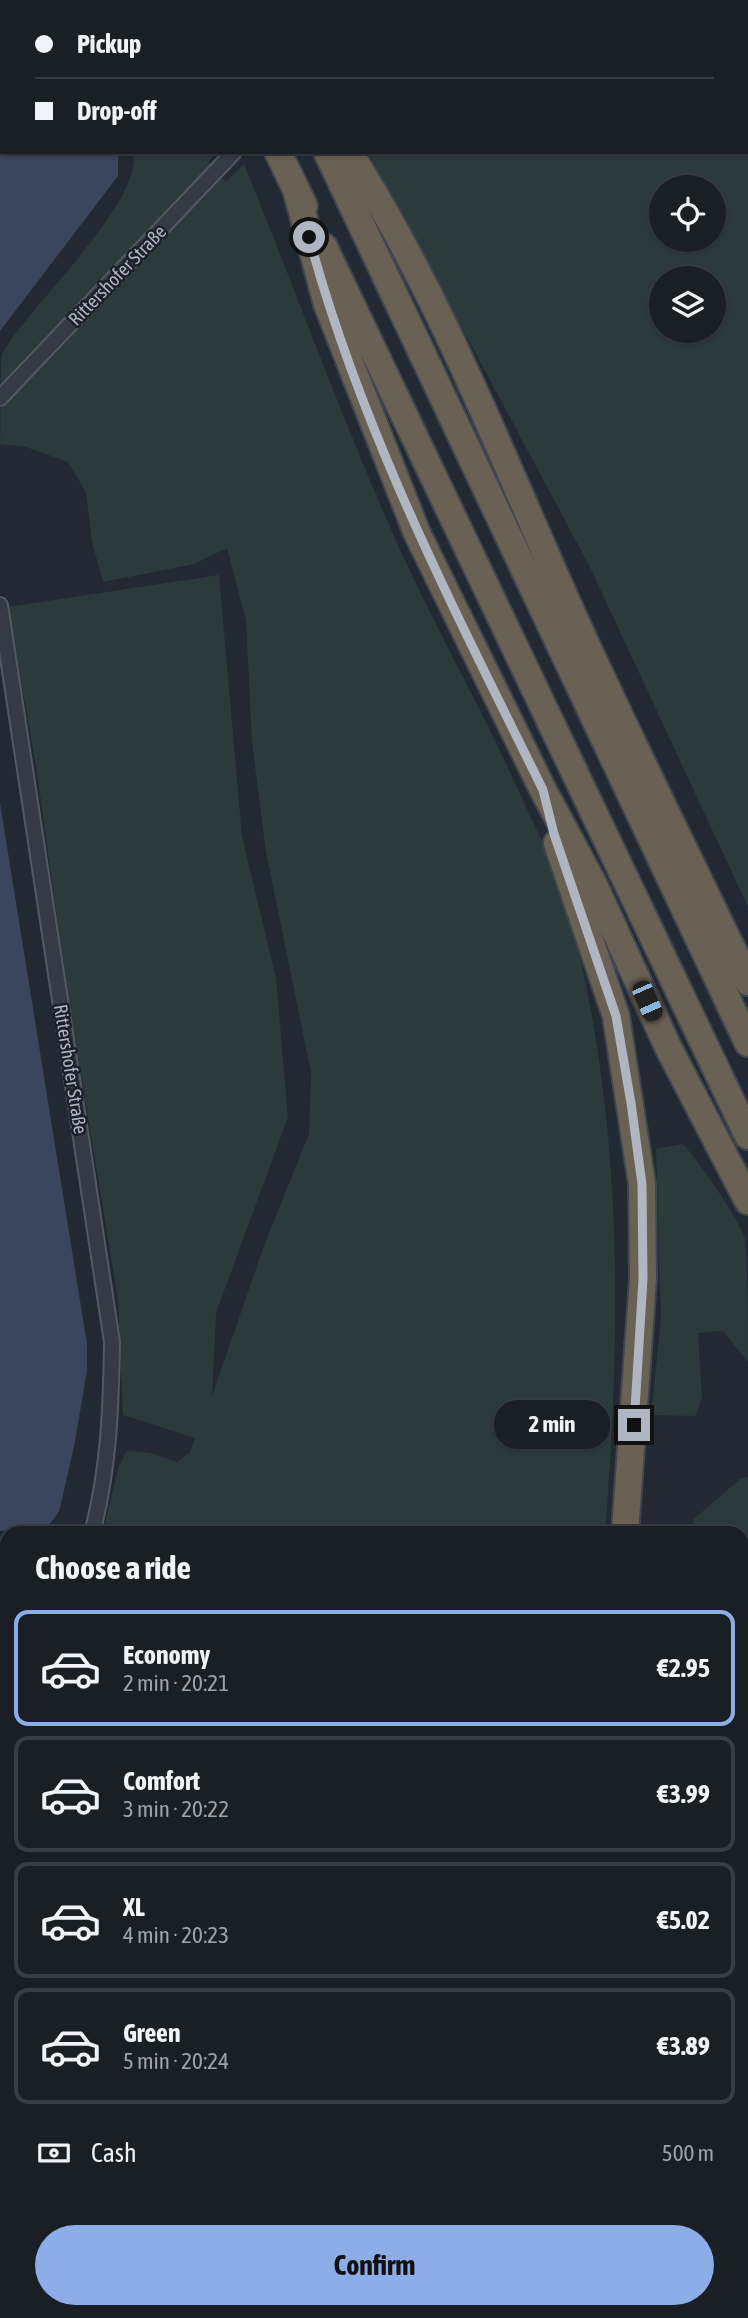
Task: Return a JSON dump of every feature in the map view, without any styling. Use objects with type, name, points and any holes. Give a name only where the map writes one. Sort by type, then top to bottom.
[{"type":"highway","points":[[279,154],[748,1136]]},
{"type":"highway","points":[[328,154],[748,1043]]},
{"type":"highway","points":[[350,154],[402,239],[487,414],[581,633],[748,982]]},
{"type":"highway","points":[[297,192],[327,304],[417,533],[543,790],[594,885],[668,1047],[748,1201]]},
{"type":"highway","points":[[543,790],[554,834],[616,1016],[642,1184],[643,1279],[625,1526]]},
{"type":"street","name":"Rittershofer Straße","points":[[0,398],[232,154]]},
{"type":"street","name":"Rittershofer Straße","points":[[0,605],[112,1342],[111,1414],[106,1466],[93,1526]]},
{"type":"shaded area","points":[[133,154],[215,154],[208,162],[226,182],[244,164],[393,534],[558,878],[582,965],[597,1045],[613,1207],[614,1371],[606,1526],[105,1526],[117,1472],[126,1451],[150,1453],[177,1462],[190,1452],[195,1438],[123,1415],[118,1300],[67,989],[36,766],[8,607],[219,575],[242,836],[276,979],[288,1117],[216,1313],[212,1396],[265,1243],[309,1134],[311,1072],[266,852],[252,743],[246,620],[227,548],[194,564],[103,582],[92,542],[86,492],[68,462],[26,447],[0,444],[2,354],[103,225],[121,198],[132,173]]},
{"type":"shaded area","points":[[369,154],[748,154],[748,907],[590,567]]},
{"type":"shaded area","points":[[683,1144],[727,1204],[745,1239],[748,1362],[723,1331],[698,1333],[702,1398],[695,1416],[651,1415],[661,1319],[656,1149]]},
{"type":"shaded area","points":[[748,1477],[748,1526],[691,1526],[694,1519],[740,1479]]},
{"type":"water","points":[[0,154],[118,154],[118,176],[0,331]]},
{"type":"water","points":[[0,803],[87,1344],[87,1371],[59,1512],[48,1526],[0,1526]]},
{"type":"route","points":[[309,237],[327,304],[417,533],[543,790],[554,834],[616,1016],[642,1184],[643,1279],[634,1425]]}]
